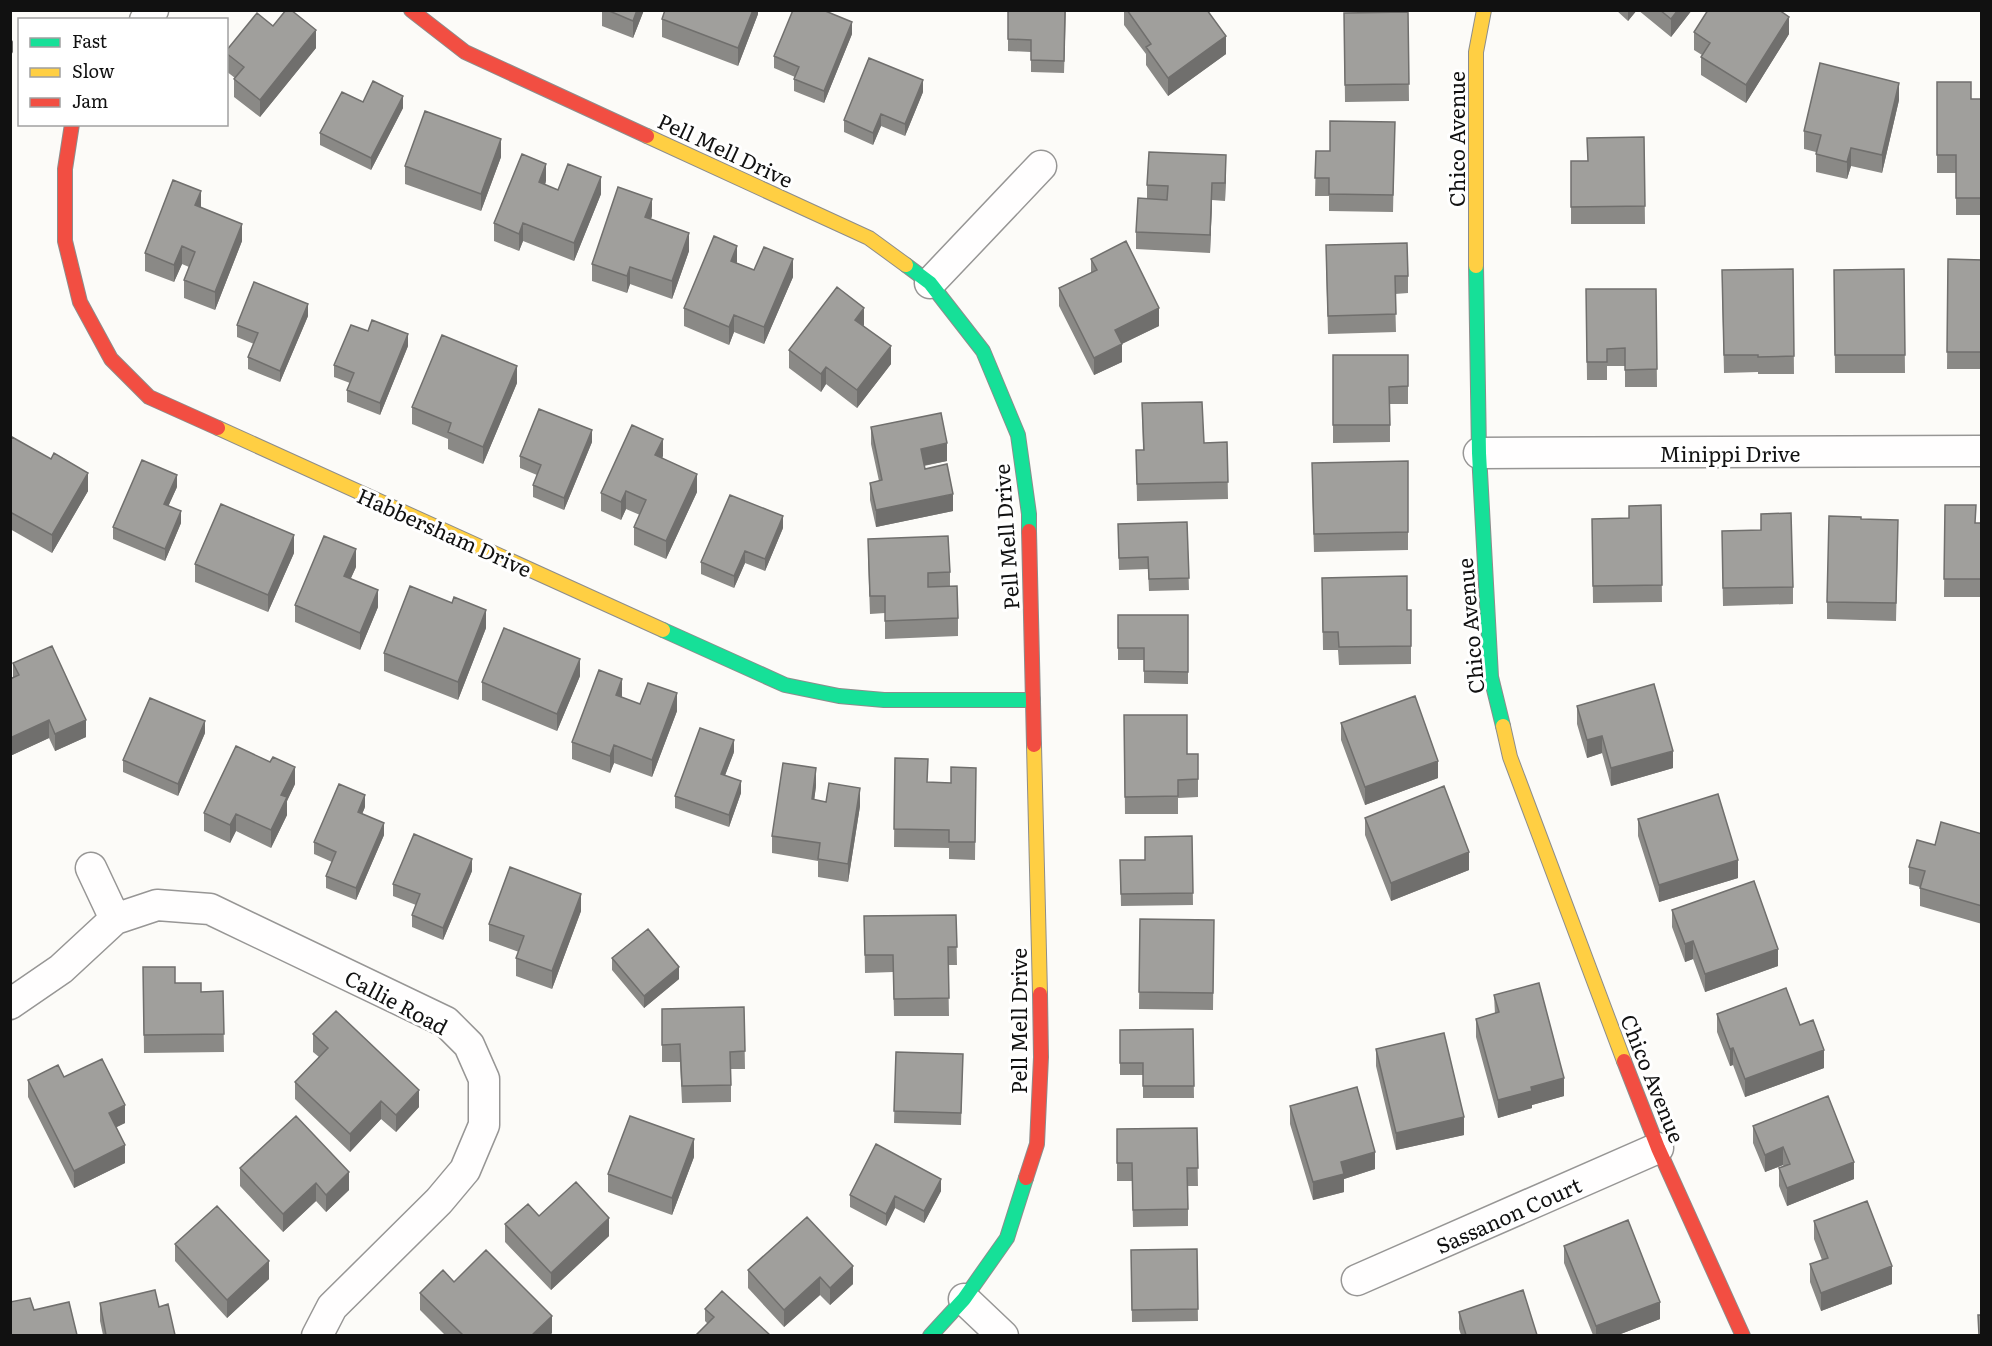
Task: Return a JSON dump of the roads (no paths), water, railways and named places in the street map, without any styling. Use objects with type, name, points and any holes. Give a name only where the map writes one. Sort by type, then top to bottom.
[{"type":"street","name":"Pell Mell Drive","points":[[411,10],[465,52],[869,238],[930,283],[984,351],[1018,435],[1029,514],[1041,1057],[1037,1144],[1007,1238],[964,1299],[930,1335]]},
{"type":"street","name":"Chico Avenue","points":[[1484,10],[1476,52],[1476,325],[1479,453],[1491,677],[1510,757],[1659,1148],[1743,1335]]},
{"type":"street","name":"Habbersham Drive","points":[[72,126],[65,169],[65,241],[80,302],[111,359],[149,397],[785,685],[839,696],[884,700],[1033,700]]},
{"type":"street","points":[[930,283],[1041,166]]},
{"type":"street","name":"Minippi Drive","points":[[1479,453],[1982,451]]},
{"type":"street","points":[[91,867],[115,919]]},
{"type":"street","name":"Callie Road","points":[[10,1004],[61,969],[115,919],[157,905],[210,909],[446,1022],[469,1045],[484,1079],[484,1125],[465,1170],[439,1201],[332,1307],[317,1335]]},
{"type":"street","name":"Sassanon Court","points":[[1357,1280],[1659,1148]]},
{"type":"street","points":[[964,1299],[1003,1335]]}]
